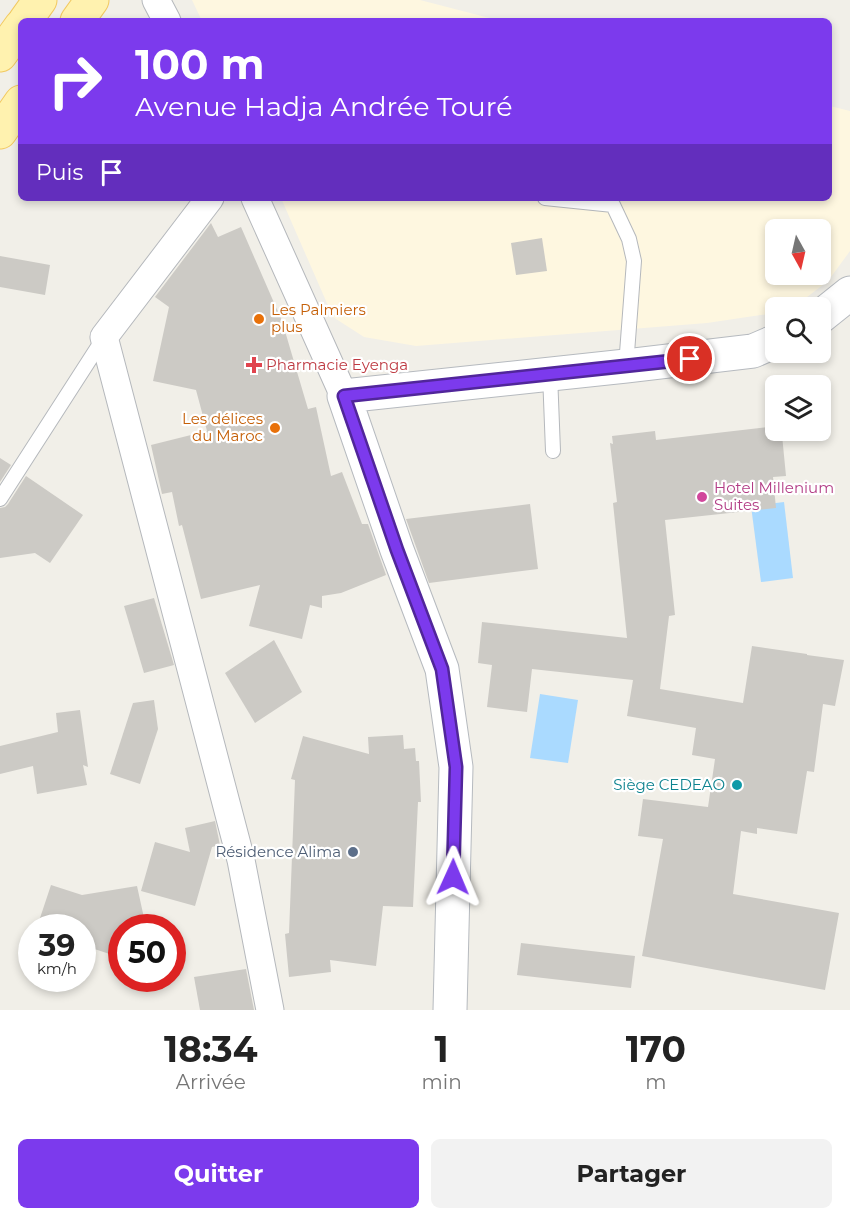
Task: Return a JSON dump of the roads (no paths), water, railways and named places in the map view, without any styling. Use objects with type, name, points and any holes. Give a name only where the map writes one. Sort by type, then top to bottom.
[{"type":"main road","points":[[27,18],[40,0]]},
{"type":"main road","points":[[79,18],[92,0]]},
{"type":"main road","points":[[0,55],[18,30]]},
{"type":"main road","points":[[0,132],[18,106]]},
{"type":"main road","points":[[831,308],[850,293]]},
{"type":"main road","points":[[450,1010],[456,767],[442,669],[397,550],[344,396],[753,351],[765,346]]},
{"type":"street","points":[[156,0],[165,18]]},
{"type":"street","points":[[208,201],[104,338],[241,861],[270,1010]]},
{"type":"street","points":[[256,201],[344,396]]},
{"type":"lane","points":[[574,201],[613,205],[629,239],[634,261],[626,366]]},
{"type":"lane","points":[[0,500],[104,338]]},
{"type":"lane","points":[[550,374],[553,451]]},
{"type":"water","points":[[784,502],[793,578],[761,582],[751,506]]},
{"type":"water","points":[[540,694],[578,700],[568,763],[530,758]]},
{"type":"place","name":"Les Palmiers plus","points":[[259,319]]},
{"type":"place","name":"Pharmacie Eyenga","points":[[254,365]]},
{"type":"place","name":"Les délices du Maroc","points":[[275,428]]},
{"type":"place","name":"Hotel Millenium Suites","points":[[702,497]]},
{"type":"place","name":"Siège CEDEAO","points":[[737,785]]},
{"type":"place","name":"Résidence Alima","points":[[353,852]]}]
